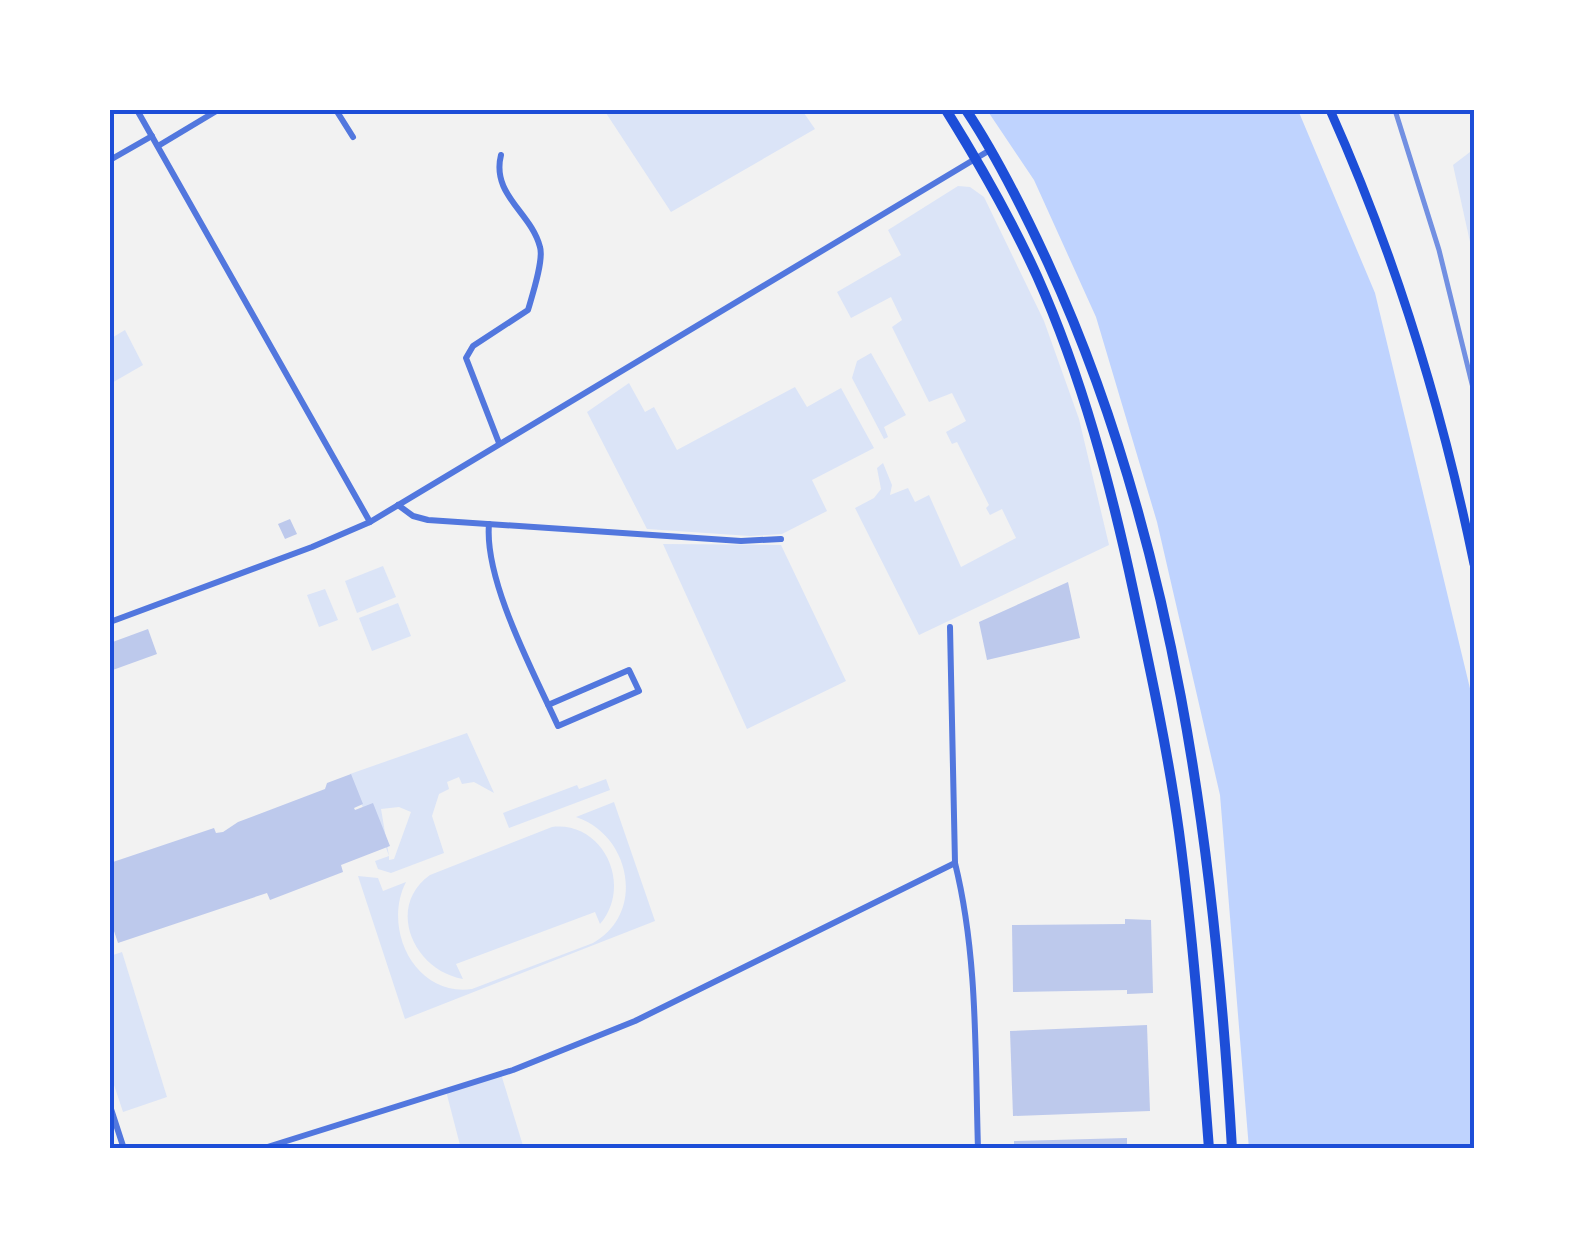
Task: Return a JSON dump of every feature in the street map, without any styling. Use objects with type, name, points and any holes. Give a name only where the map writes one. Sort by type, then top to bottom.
[{"type":"main road","points":[[946,110],[976,158],[1036,275],[1073,366],[1123,545],[1161,723],[1178,829],[1192,937],[1209,1149]]},
{"type":"main road","points":[[966,110],[1030,226],[1086,351],[1120,453],[1156,587],[1178,689],[1214,926],[1232,1149]]},
{"type":"main road","points":[[1330,110],[1410,314],[1474,564]]},
{"type":"street","points":[[138,110],[370,522]]},
{"type":"street","points":[[158,146],[218,110]]},
{"type":"street","points":[[336,110],[353,138]]},
{"type":"street","points":[[110,160],[153,136]]},
{"type":"street","points":[[110,622],[370,522],[990,150]]},
{"type":"street","points":[[498,443],[466,358],[473,346],[528,310],[541,254],[502,186],[502,154]]},
{"type":"street","points":[[398,505],[428,520],[741,541],[781,539]]},
{"type":"street","points":[[489,524],[487,546],[498,586],[548,705],[558,726],[639,691],[629,670],[548,705]]},
{"type":"street","points":[[950,627],[956,863],[967,909],[978,1149]]},
{"type":"street","points":[[261,1149],[513,1070],[636,1021],[956,863]]},
{"type":"street","points":[[110,1106],[124,1149]]},
{"type":"shaded area","points":[[604,110],[747,110],[750,114],[756,110],[808,110],[804,113],[815,129],[671,212]]},
{"type":"shaded area","points":[[1474,149],[1474,260],[1453,165]]},
{"type":"shaded area","points":[[958,186],[970,187],[984,197],[1044,321],[1079,419],[1109,545],[919,635],[855,508],[874,498],[881,489],[877,468],[883,463],[892,485],[890,495],[908,488],[915,502],[929,495],[961,567],[1016,538],[1002,509],[990,515],[986,508],[989,505],[957,442],[952,444],[946,432],[966,421],[952,393],[929,402],[892,327],[902,320],[891,297],[851,318],[837,292],[901,255],[888,230]]},
{"type":"shaded area","points":[[125,330],[143,365],[110,384],[110,339]]},
{"type":"shaded area","points":[[871,353],[906,415],[884,427],[888,437],[884,439],[852,378],[857,361]]},
{"type":"shaded area","points":[[629,383],[645,412],[654,407],[677,450],[795,387],[807,407],[841,388],[874,448],[812,480],[827,511],[782,534],[750,536],[647,529],[587,412]]},
{"type":"shaded area","points":[[663,544],[781,545],[846,681],[747,729]]},
{"type":"shaded area","points":[[383,566],[396,597],[357,613],[345,581]]},
{"type":"shaded area","points":[[325,589],[338,620],[319,627],[307,595]]},
{"type":"shaded area","points":[[398,603],[411,636],[372,651],[359,618]]},
{"type":"shaded area","points":[[467,733],[494,793],[474,782],[462,784],[459,777],[447,782],[449,789],[439,794],[432,816],[444,853],[391,873],[378,869],[375,861],[389,856],[373,811],[365,813],[350,774]],"holes":[[[399,807],[411,812],[394,859],[389,860],[381,809]]]},
{"type":"shaded area","points":[[606,779],[610,790],[509,828],[503,813],[577,785],[579,789]]},
{"type":"shaded area","points":[[614,802],[655,921],[405,1019],[358,876],[378,878],[383,891],[406,882],[398,920],[409,956],[434,982],[452,989],[472,989],[593,943],[610,930],[625,895],[620,857],[595,826],[576,817]]},
{"type":"shaded area","points":[[552,827],[586,834],[608,859],[614,892],[610,909],[600,924],[595,912],[456,964],[463,979],[431,964],[411,936],[409,904],[416,888],[430,875]]},
{"type":"shaded area","points":[[122,952],[167,1097],[123,1112],[110,1073],[110,956]]},
{"type":"shaded area","points":[[501,1074],[524,1149],[461,1149],[446,1091]]},
{"type":"water","points":[[987,110],[1298,110],[1375,293],[1473,701],[1474,1149],[1249,1149],[1220,795],[1157,522],[1096,317],[1034,180]]},
{"type":"building","points":[[290,519],[297,534],[285,539],[278,524]]},
{"type":"building","points":[[1068,582],[1080,638],[987,660],[979,622]]},
{"type":"building","points":[[148,629],[157,654],[110,671],[110,643]]},
{"type":"building","points":[[351,774],[363,804],[355,810],[373,803],[390,846],[341,865],[343,872],[270,900],[267,893],[118,943],[110,919],[110,863],[214,828],[216,833],[223,832]]},
{"type":"building","points":[[1125,919],[1151,920],[1153,993],[1013,992],[1012,925],[1125,924]]},
{"type":"building","points":[[1147,1025],[1150,1111],[1013,1116],[1010,1031]]},
{"type":"building","points":[[1127,1138],[1127,1149],[1014,1149],[1014,1141]]},
{"type":"railway","points":[[1395,110],[1439,250],[1474,392]]}]
